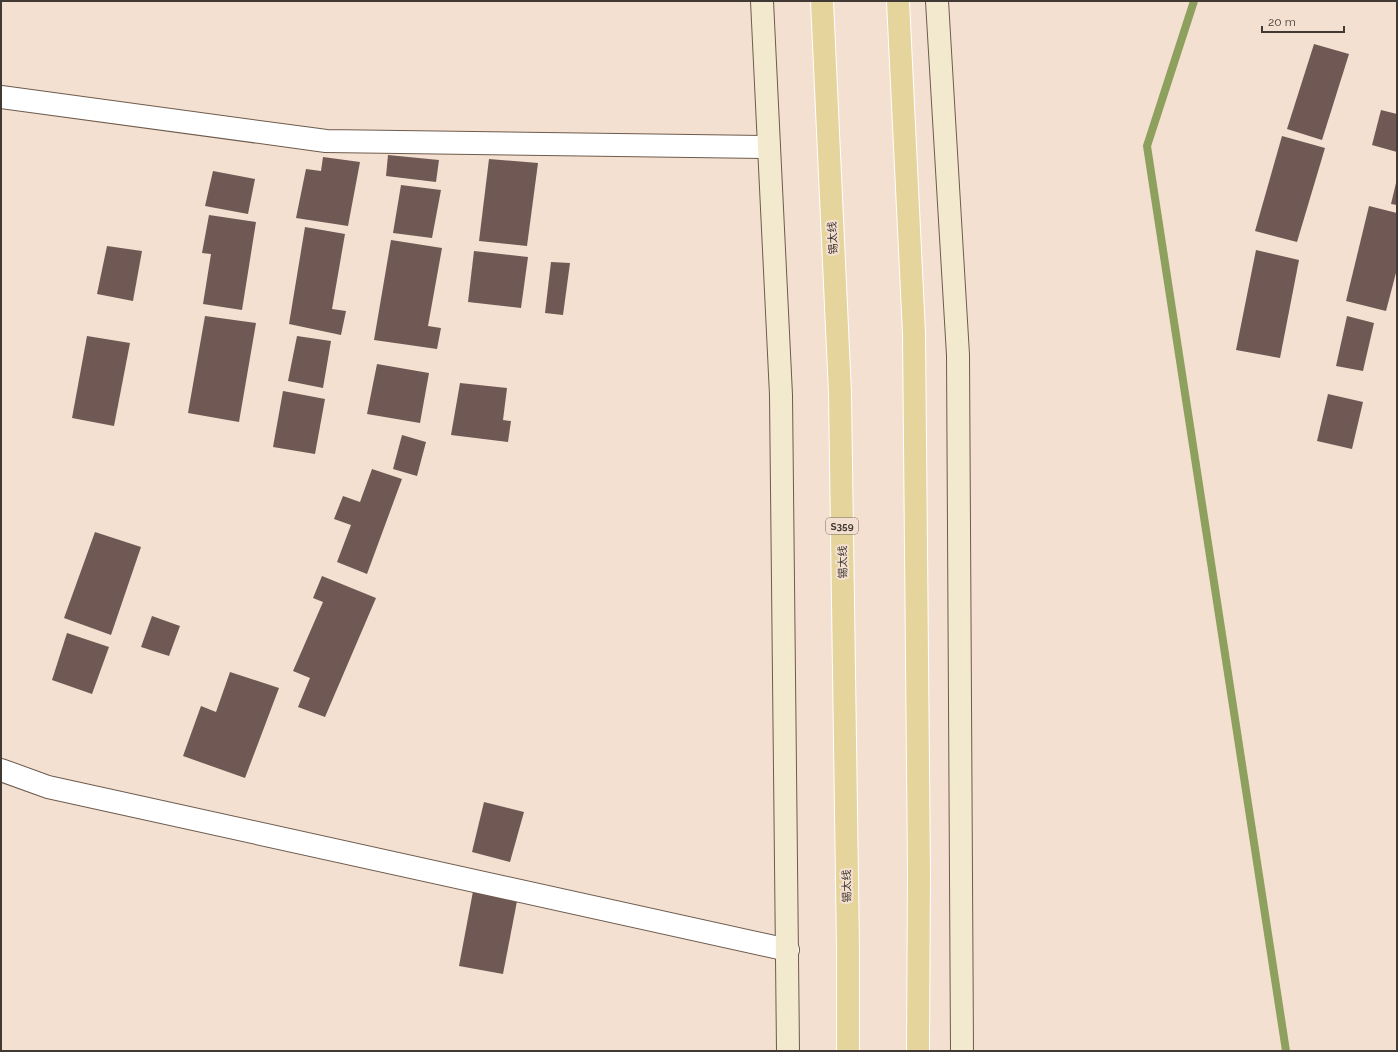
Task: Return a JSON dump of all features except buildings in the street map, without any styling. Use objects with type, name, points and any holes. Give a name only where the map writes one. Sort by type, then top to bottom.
[{"type":"main road","points":[[762,1],[781,395],[788,1051]]},
{"type":"main road","name":"锡太线","points":[[822,1],[840,393],[848,950],[848,1051]]},
{"type":"main road","points":[[898,1],[914,332],[919,873],[918,1051]]},
{"type":"main road","points":[[937,1],[958,355],[962,1051]]},
{"type":"street","points":[[1,97],[326,141],[769,148]]},
{"type":"street","points":[[1,770],[48,787],[788,950]]},
{"type":"waterway","points":[[1194,1],[1147,146],[1286,1051]]}]
